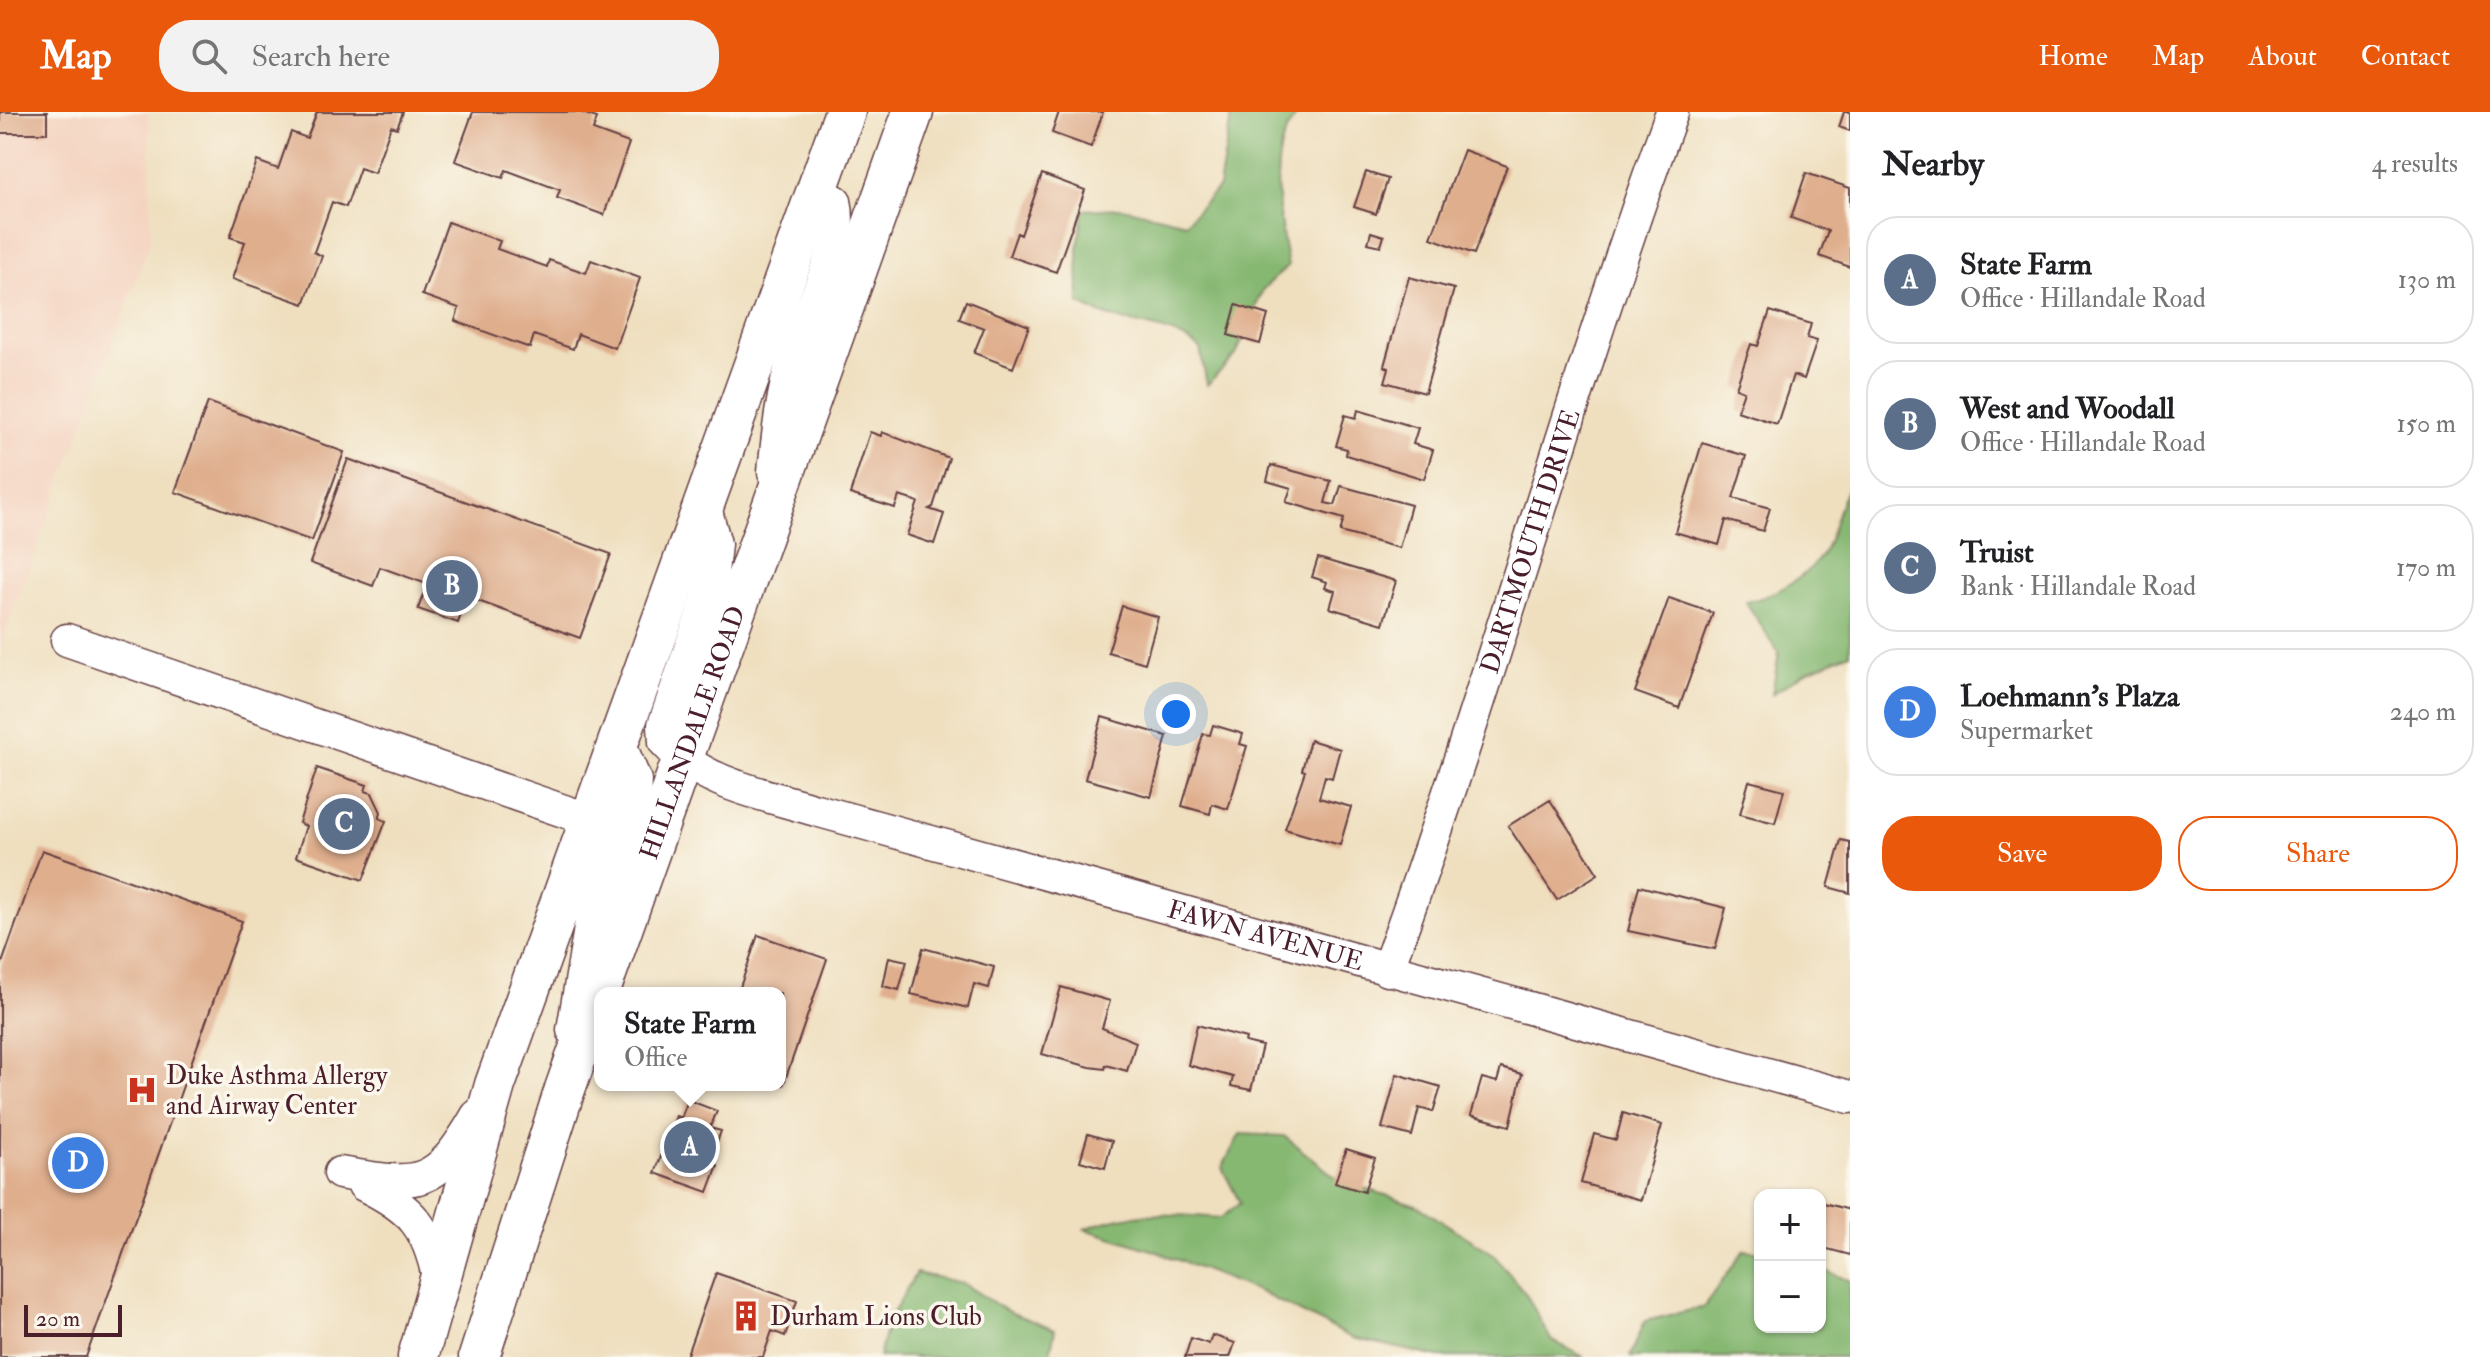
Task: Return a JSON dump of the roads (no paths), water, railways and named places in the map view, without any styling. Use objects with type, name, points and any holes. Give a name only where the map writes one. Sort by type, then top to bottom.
[{"type":"main road","points":[[418,1357],[495,1085],[845,112]]},
{"type":"main road","name":"HILLANDALE ROAD","points":[[602,987],[913,112]]},
{"type":"main road","name":"HILLANDALE ROAD","points":[[479,1357],[565,1089],[594,1009]]},
{"type":"street","name":"DARTMOUTH DRIVE","points":[[1387,970],[1436,838],[1613,273],[1672,112]]},
{"type":"street","points":[[769,515],[781,407],[793,357],[838,229],[835,201],[817,191]]},
{"type":"street","points":[[683,763],[665,742],[664,725],[710,592],[715,544],[704,504]]},
{"type":"street","points":[[67,640],[590,820]]},
{"type":"street","points":[[565,1089],[592,916],[634,797],[635,780],[619,743]]},
{"type":"street","name":"FAWN AVENUE","points":[[683,763],[743,788],[801,805],[1850,1097]]},
{"type":"street","points":[[439,1281],[433,1251],[421,1225],[407,1209],[340,1173],[395,1182],[414,1181],[436,1170],[456,1153],[495,1085]]},
{"type":"place","name":"West and Woodall","points":[[452,586]]},
{"type":"place","name":"Truist","points":[[344,824]]},
{"type":"place","name":"Duke Asthma Allergy and Airway Center","points":[[142,1090]]},
{"type":"place","name":"State Farm","points":[[690,1147]]},
{"type":"place","name":"Loehmann's Plaza","points":[[78,1163]]},
{"type":"place","name":"Durham Lions Club","points":[[746,1316]]}]
